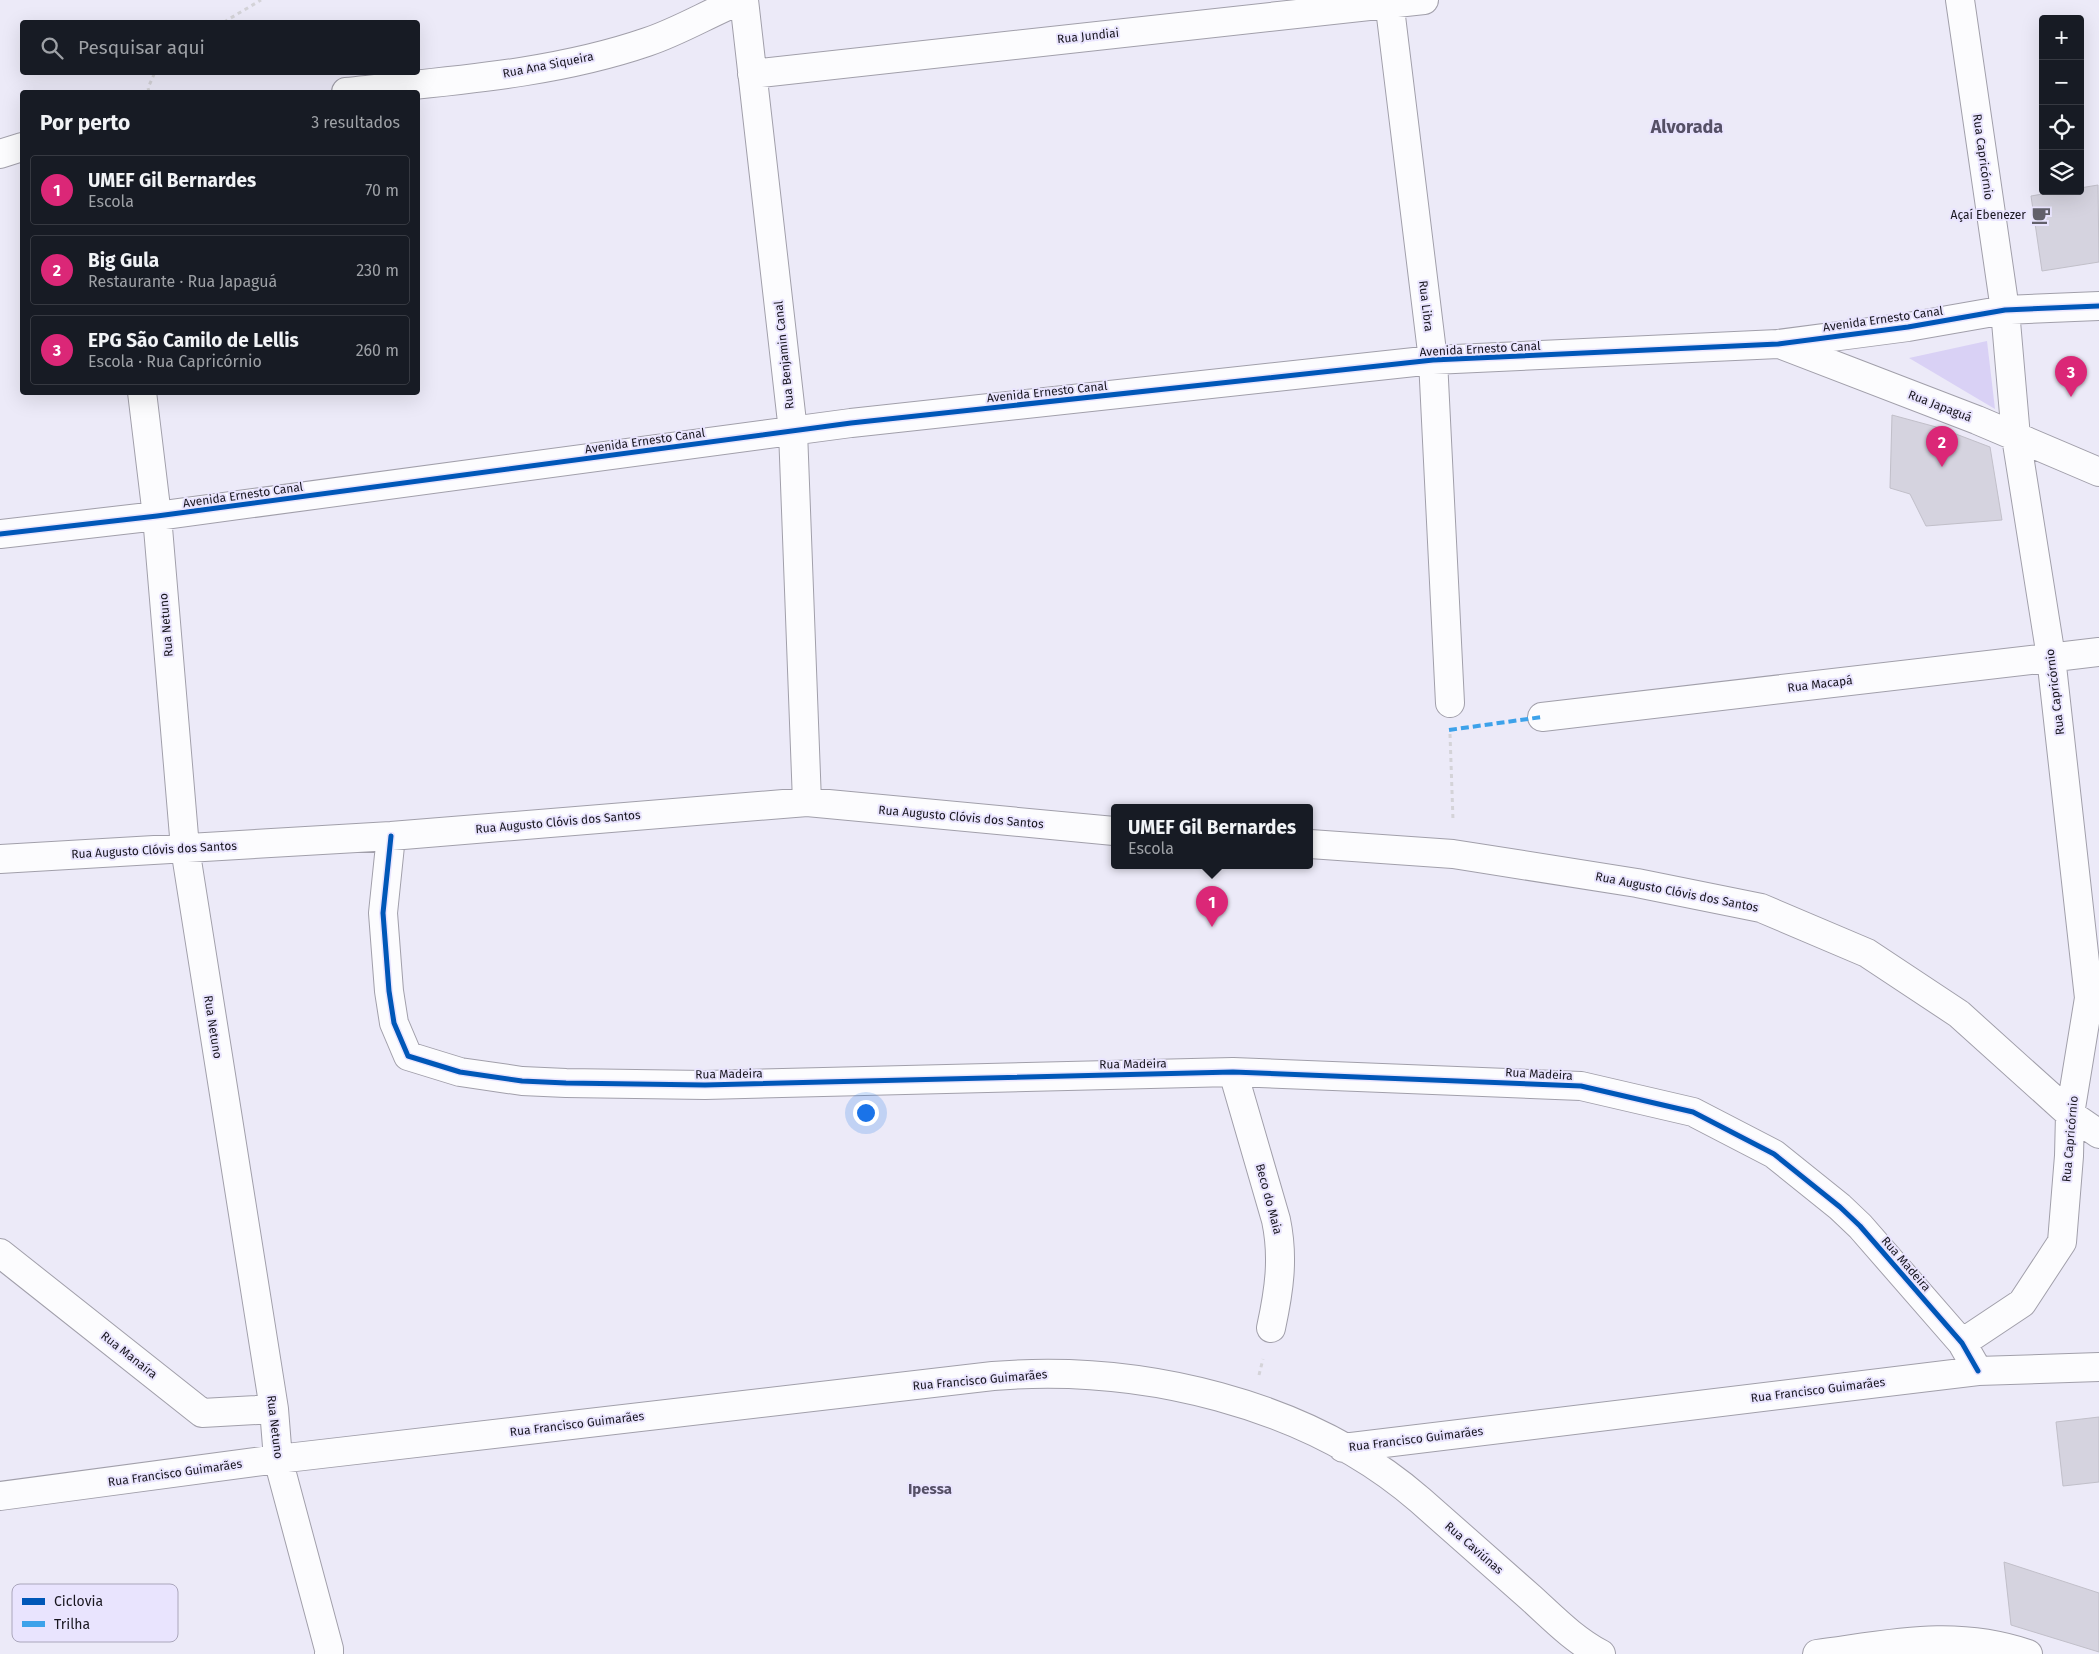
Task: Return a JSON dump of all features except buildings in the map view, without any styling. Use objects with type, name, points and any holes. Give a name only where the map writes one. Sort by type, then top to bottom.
[{"type":"street","name":"Rua Benjamin Canal","points":[[742,0],[793,431],[807,802]]},
{"type":"street","name":"Rua Ana Siqueira","points":[[363,90],[503,74],[576,61],[646,43],[742,0]]},
{"type":"street","name":"Rua Jundiai","points":[[752,74],[1389,2],[1424,0]]},
{"type":"street","name":"Rua Capricórnio","points":[[1960,0],[2005,310],[2016,437],[2051,657],[2094,998],[2070,1114],[2069,1156],[2062,1242],[2022,1303],[1962,1343]]},
{"type":"street","name":"Rua Libra","points":[[1389,2],[1433,360],[1450,702]]},
{"type":"street","points":[[0,154],[20,148]]},
{"type":"street","name":"Avenida Ernesto Canal","points":[[0,534],[157,516],[793,431],[1433,360],[1778,344],[1908,327],[2005,310],[2099,306]]},
{"type":"street","name":"Rua Japaguá","points":[[1778,344],[2016,437],[2099,472]]},
{"type":"street","name":"Rua Netuno","points":[[142,395],[157,516],[185,848],[274,1409],[278,1459],[329,1648],[329,1654]]},
{"type":"street","name":"Rua Macapá","points":[[1542,717],[2099,652]]},
{"type":"street","name":"Rua Augusto Clóvis dos Santos","points":[[0,860],[391,836],[807,802],[1111,831]]},
{"type":"street","name":"Rua Madeira","points":[[391,836],[383,912],[389,991],[394,1023],[408,1056],[460,1072],[531,1081],[705,1085],[1233,1072],[1581,1086],[1693,1112],[1774,1154],[1840,1207],[1860,1226],[1962,1343],[1978,1370]]},
{"type":"street","name":"Rua Augusto Clóvis dos Santos","points":[[1313,844],[1453,854],[1637,883],[1762,908],[1867,953],[1959,1014],[2070,1114],[2099,1134]]},
{"type":"street","name":"Beco do Maia","points":[[1233,1072],[1280,1238],[1281,1269],[1271,1328]]},
{"type":"street","name":"Rua Manaíra","points":[[0,1253],[202,1413],[274,1409]]},
{"type":"street","name":"Rua Francisco Guimarães","points":[[0,1496],[278,1459],[993,1376],[1046,1373],[1128,1378],[1196,1390],[1281,1419],[1343,1448],[1978,1370],[2099,1367]]},
{"type":"street","name":"Rua Caviúnas","points":[[1343,1448],[1382,1472],[1418,1499],[1570,1633],[1601,1654]]},
{"type":"street","points":[[1817,1654],[1920,1640],[1949,1639],[1992,1644],[2028,1654]]},
{"type":"path","points":[[227,20],[261,0]]},
{"type":"path","points":[[148,90],[154,75]]},
{"type":"path","points":[[1450,702],[1453,854]]},
{"type":"shaded area","points":[[1987,341],[1995,409],[1909,358]]},
{"type":"marked path","points":[[1449,730],[1542,717]]},
{"type":"cycle path","points":[[0,534],[157,516],[851,423],[1433,360],[1778,344],[1908,327],[2005,310],[2099,306]]},
{"type":"cycle path","points":[[391,836],[383,913],[389,991],[394,1023],[408,1056],[460,1072],[522,1081],[566,1083],[705,1085],[1233,1072],[1581,1086],[1693,1112],[1774,1154],[1840,1207],[1860,1226],[1962,1343],[1978,1371]]},
{"type":"place","name":"Açaí Ebenezer","points":[[2041,215]]},
{"type":"place","name":"EPG São Camilo de Lellis","points":[[2071,397]]},
{"type":"place","name":"Big Gula","points":[[1942,467]]},
{"type":"place","name":"UMEF Gil Bernardes","points":[[1212,927]]},
{"type":"district","name":"Alvorada","points":[[1687,127]]},
{"type":"district","name":"Ipessa","points":[[930,1489]]}]
